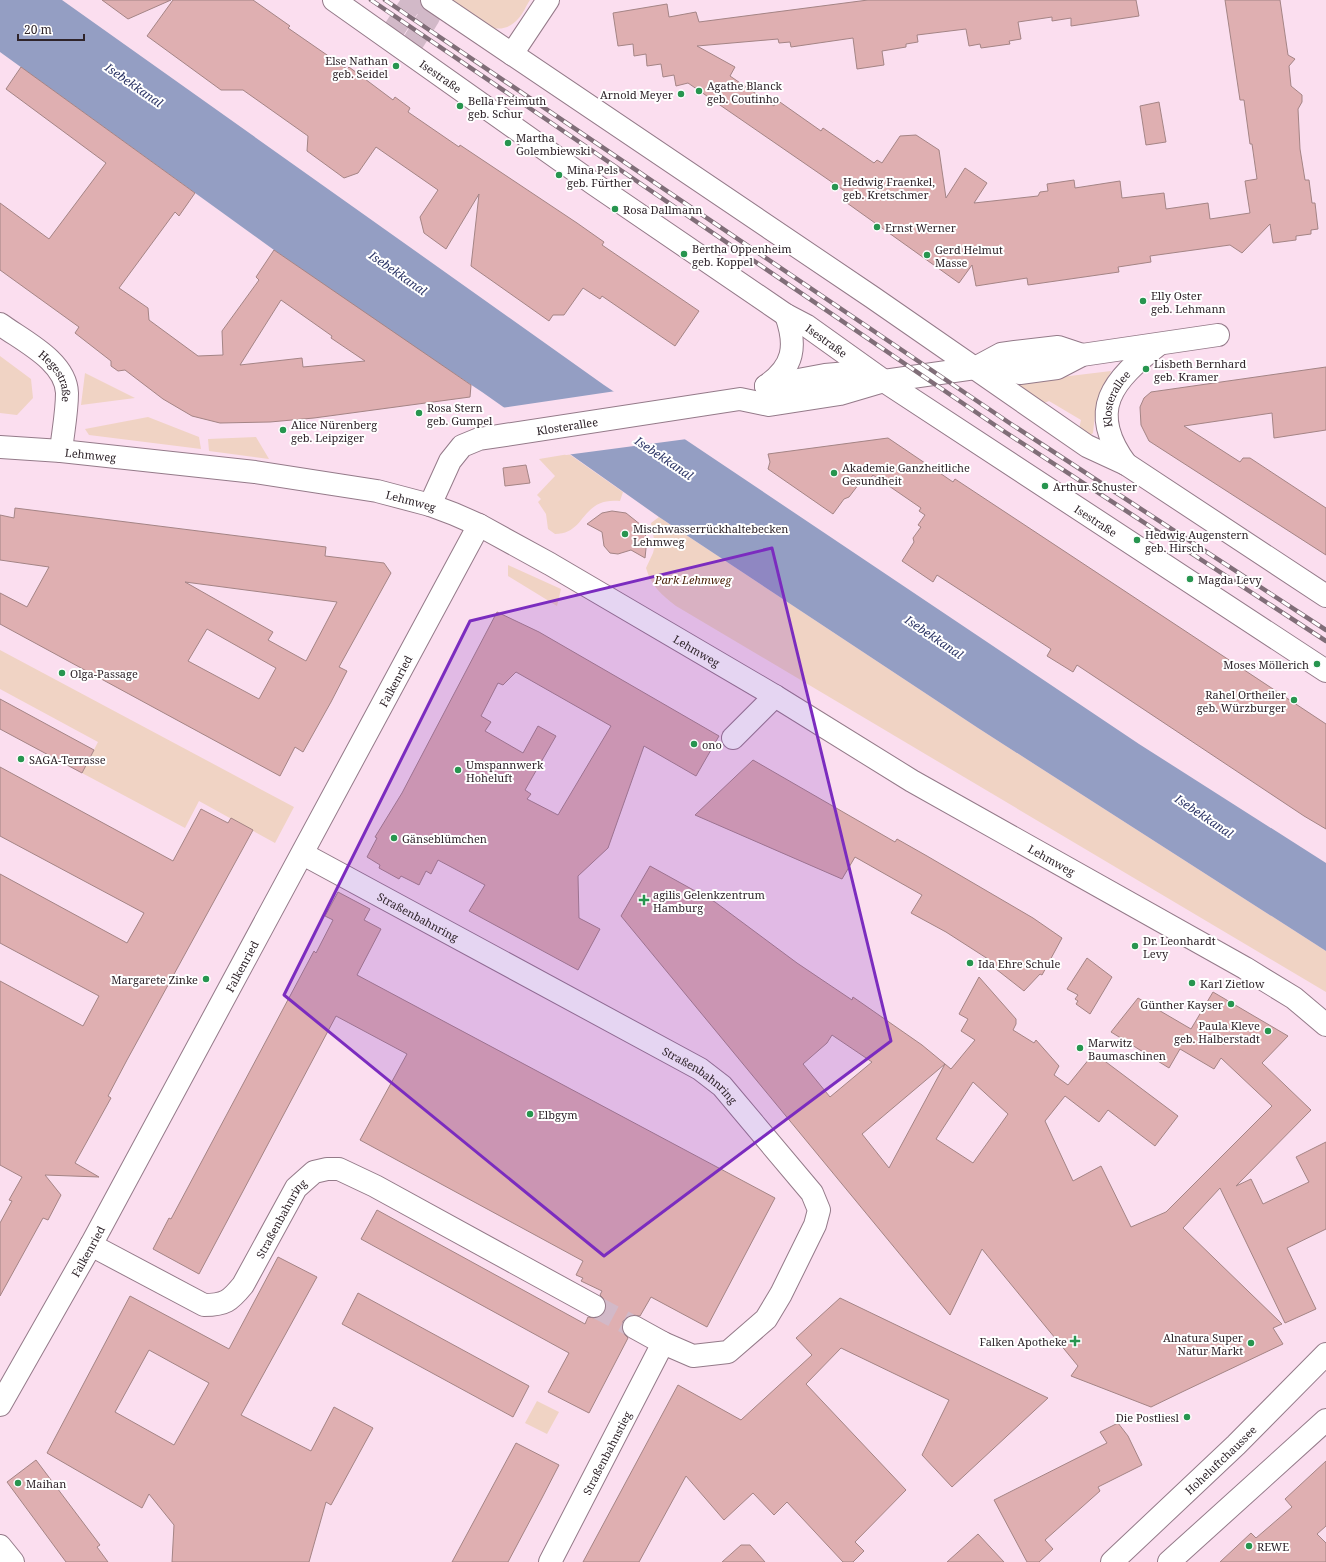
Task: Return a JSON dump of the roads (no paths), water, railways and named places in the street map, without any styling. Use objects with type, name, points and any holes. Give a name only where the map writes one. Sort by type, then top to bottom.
[{"type":"street","name":"Isestraße","points":[[334,0],[588,180],[786,315],[807,326],[884,381],[1326,671]]},
{"type":"street","points":[[432,0],[975,368],[1087,446],[1126,464],[1326,596]]},
{"type":"street","points":[[512,54],[548,0]]},
{"type":"street","name":"Klosterallee","points":[[430,505],[450,461],[462,446],[479,439],[740,399],[766,386],[782,373],[789,360],[792,350],[792,333],[786,315]]},
{"type":"street","name":"Hegestraße","points":[[0,324],[56,366],[63,378],[67,392],[61,451]]},
{"type":"street","name":"Klosterallee","points":[[740,399],[769,405],[840,394],[884,381],[975,368],[1001,354],[1015,352],[1058,347],[1082,355],[1218,335]]},
{"type":"street","name":"Klosterallee","points":[[1126,464],[1116,451],[1108,433],[1106,423],[1108,403],[1111,394],[1123,375],[1159,344]]},
{"type":"street","name":"Klosterallee","points":[[766,386],[825,375],[848,373],[884,381]]},
{"type":"street","name":"Lehmweg","points":[[0,447],[61,451],[255,472],[377,491],[430,505],[479,525],[550,564],[775,696],[912,781],[1276,986],[1294,998],[1326,1025]]},
{"type":"street","name":"Falkenried","points":[[0,1405],[91,1246],[479,525]]},
{"type":"street","points":[[733,738],[775,696]]},
{"type":"street","name":"Straßenbahnring","points":[[303,854],[700,1069],[722,1086],[812,1194],[819,1210],[815,1226],[766,1319],[728,1352],[693,1356],[663,1343],[634,1327]]},
{"type":"street","name":"Straßenbahnring","points":[[91,1246],[204,1305],[218,1305],[232,1299],[243,1285],[296,1188],[314,1172],[327,1169],[339,1169],[374,1186],[594,1306]]},
{"type":"street","name":"Straßenbahnstieg","points":[[550,1562],[663,1343]]},
{"type":"street","name":"Hoheluftchaussee","points":[[1112,1562],[1236,1445],[1326,1354]]},
{"type":"street","points":[[1169,1562],[1326,1420]]},
{"type":"street","points":[[0,1546],[13,1562]]},
{"type":"water","name":"Isebekkanal","points":[[0,0],[62,0],[604,385],[1139,744],[1326,863],[1326,951],[978,728],[659,517],[482,392],[387,329],[274,250],[0,52]]},
{"type":"tunnel","points":[[388,39],[410,5],[422,0]]},
{"type":"tunnel","points":[[407,52],[429,17],[428,0]]},
{"type":"tunnel","points":[[594,1306],[634,1327]]},
{"type":"railway","points":[[371,0],[1005,432],[1326,641]]},
{"type":"railway","points":[[385,0],[1011,424],[1326,630]]},
{"type":"place","name":"Else Nathan geb. Seidel","points":[[396,66]]},
{"type":"place","name":"Agathe Blanck geb. Coutinho","points":[[699,91]]},
{"type":"place","name":"Arnold Meyer","points":[[681,94]]},
{"type":"place","name":"Bella Freimuth geb. Schur","points":[[460,106]]},
{"type":"place","name":"Martha Golembiewski","points":[[508,143]]},
{"type":"place","name":"Mina Pels geb. Fürther","points":[[559,175]]},
{"type":"place","name":"Hedwig Fraenkel, geb. Kretschmer","points":[[835,187]]},
{"type":"place","name":"Rosa Dallmann","points":[[615,209]]},
{"type":"place","name":"Ernst Werner","points":[[877,227]]},
{"type":"place","name":"Bertha Oppenheim geb. Koppel","points":[[684,254]]},
{"type":"place","name":"Gerd Helmut Masse","points":[[927,255]]},
{"type":"place","name":"Elly Oster geb. Lehmann","points":[[1143,301]]},
{"type":"place","name":"Lisbeth Bernhard geb. Kramer","points":[[1146,369]]},
{"type":"place","name":"Rosa Stern geb. Gumpel","points":[[419,413]]},
{"type":"place","name":"Alice Nürenberg geb. Leipziger","points":[[283,430]]},
{"type":"place","name":"Akademie Ganzheitliche Gesundheit","points":[[834,473]]},
{"type":"place","name":"Arthur Schuster","points":[[1045,486]]},
{"type":"place","name":"Mischwasserrückhaltebecken Lehmweg","points":[[625,534]]},
{"type":"place","name":"Hedwig Augenstern geb. Hirsch","points":[[1137,540]]},
{"type":"place","name":"Magda Levy","points":[[1190,579]]},
{"type":"place","name":"Moses Möllerich","points":[[1317,664]]},
{"type":"place","name":"Olga-Passage","points":[[62,673]]},
{"type":"place","name":"Rahel Ortheiler geb. Würzburger","points":[[1294,700]]},
{"type":"place","name":"ono","points":[[694,744]]},
{"type":"place","name":"SAGA-Terrasse","points":[[21,759]]},
{"type":"place","name":"Umspannwerk Hoheluft","points":[[458,770]]},
{"type":"place","name":"Gänseblümchen","points":[[394,838]]},
{"type":"place","name":"agilis Gelenkzentrum Hamburg","points":[[644,900]]},
{"type":"place","name":"Dr. Leonhardt Levy","points":[[1135,946]]},
{"type":"place","name":"Ida Ehre Schule","points":[[970,963]]},
{"type":"place","name":"Margarete Zinke","points":[[206,979]]},
{"type":"place","name":"Karl Zietlow","points":[[1192,983]]},
{"type":"place","name":"Günther Kayser","points":[[1231,1004]]},
{"type":"place","name":"Paula Kleve geb. Halberstadt","points":[[1268,1031]]},
{"type":"place","name":"Marwitz Baumaschinen","points":[[1080,1048]]},
{"type":"place","name":"Elbgym","points":[[530,1114]]},
{"type":"place","name":"Falken Apotheke","points":[[1075,1341]]},
{"type":"place","name":"Alnatura Super Natur Markt","points":[[1251,1343]]},
{"type":"place","name":"Die Postliesl","points":[[1187,1417]]},
{"type":"place","name":"Maihan","points":[[18,1483]]},
{"type":"place","name":"REWE","points":[[1249,1546]]},
{"type":"park label","name":"Park Lehmweg","points":[[693,579]]}]
